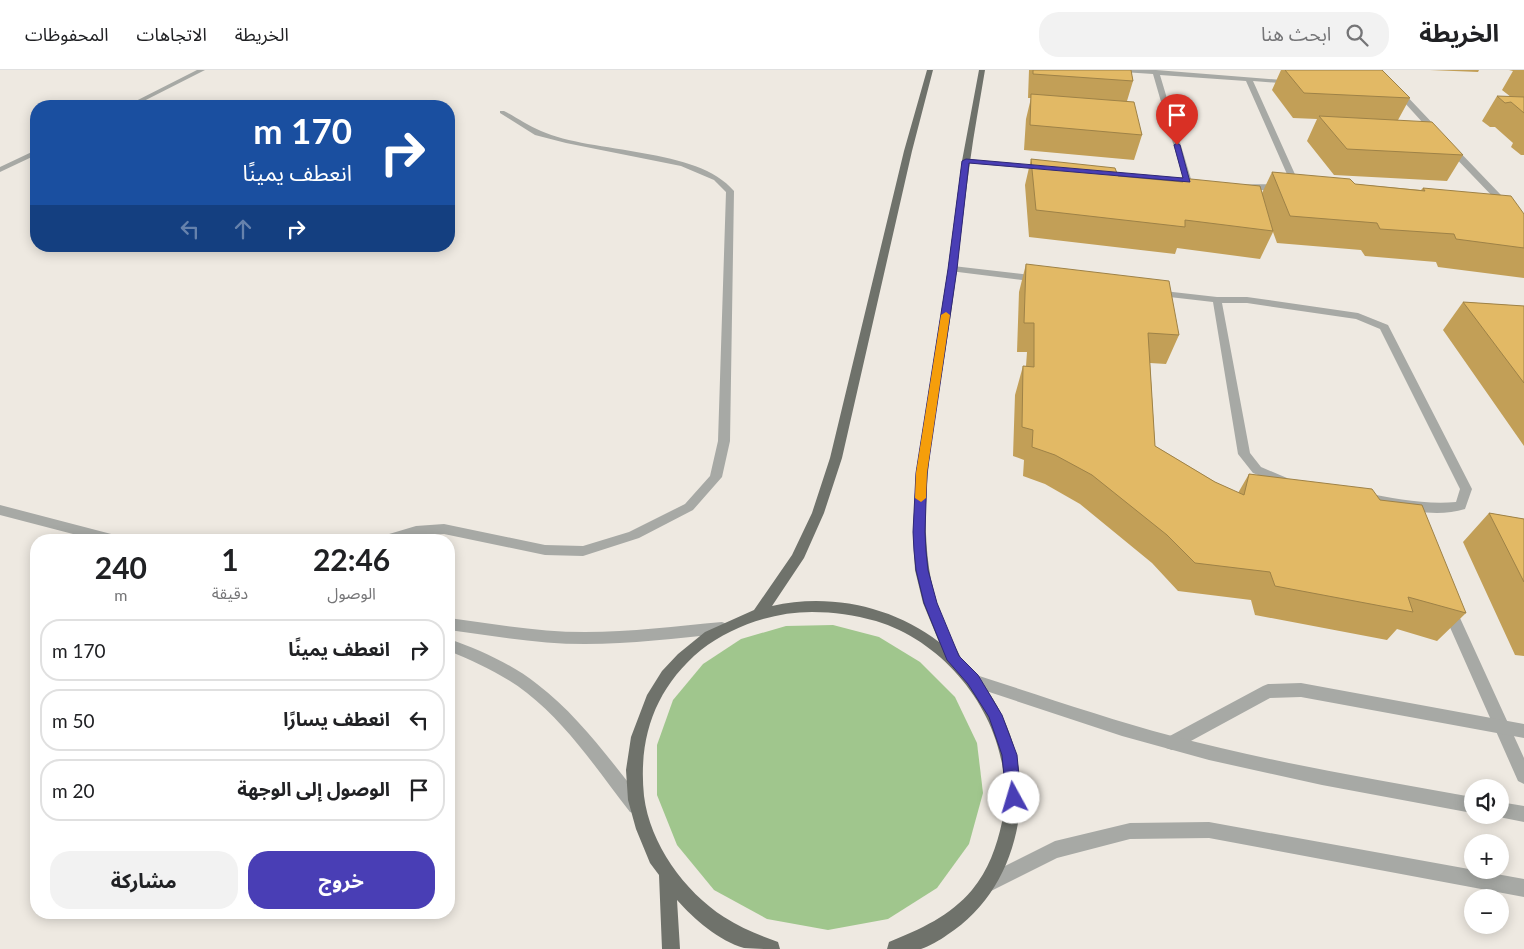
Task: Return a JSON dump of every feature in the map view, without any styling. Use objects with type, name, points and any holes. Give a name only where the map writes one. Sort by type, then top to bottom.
[{"type":"main road","points":[[759,613],[797,558],[818,513],[836,458],[908,150],[930,70]]},
{"type":"main road","points":[[954,660],[930,603],[922,570],[919,532],[922,473],[966,161],[982,70]]},
{"type":"main road","points":[[770,949],[751,944],[703,915],[667,876],[648,842],[636,806],[634,768],[639,733],[652,700],[670,670],[694,646],[722,628],[759,613],[799,605],[841,607],[881,616],[920,634],[954,660],[973,680],[995,715],[1010,755],[1014,798],[1006,842],[987,884],[966,907],[942,927],[912,946],[896,949]]},
{"type":"main road","points":[[667,876],[671,949]]},
{"type":"street","points":[[141,100],[202,70]]},
{"type":"street","points":[[1123,70],[1297,82]]},
{"type":"street","points":[[1378,70],[1524,224]]},
{"type":"street","points":[[1156,72],[1188,181]]},
{"type":"street","points":[[1232,185],[1265,188],[1289,186],[1294,181],[1249,79]]},
{"type":"street","points":[[1385,88],[1395,89]]},
{"type":"street","points":[[405,534],[416,531],[444,530],[545,550],[583,551],[634,535],[689,506],[716,476],[724,441],[730,190],[717,178],[683,164],[566,141],[538,133],[502,112]]},
{"type":"street","points":[[0,170],[30,155]]},
{"type":"street","points":[[966,161],[1053,169]]},
{"type":"street","points":[[1091,172],[1206,182]]},
{"type":"street","points":[[1501,210],[1510,210]]},
{"type":"street","points":[[952,269],[1051,281]]},
{"type":"street","points":[[1149,292],[1218,300],[1247,300],[1358,316],[1384,327],[1466,489],[1461,506],[1445,508],[1402,504],[1354,495]]},
{"type":"street","points":[[1218,300],[1244,454],[1257,470],[1277,480],[1296,484]]},
{"type":"street","points":[[1402,504],[1410,522]]},
{"type":"street","points":[[0,510],[92,534]]},
{"type":"street","points":[[1442,593],[1524,776]]},
{"type":"street","points":[[455,625],[548,636],[586,638],[638,636],[722,628]]},
{"type":"street","points":[[455,648],[496,666],[532,688],[556,711],[636,806]]},
{"type":"street","points":[[973,680],[1069,713],[1172,743],[1280,769],[1464,804]]},
{"type":"street","points":[[1172,743],[1268,691],[1301,690],[1524,731]]},
{"type":"street","points":[[1509,812],[1524,814]]},
{"type":"street","points":[[987,884],[1055,850],[1130,832],[1209,830],[1524,888]]},
{"type":"green space","points":[[833,625],[879,637],[920,662],[955,697],[977,743],[983,793],[969,844],[937,888],[888,919],[828,930],[767,919],[714,890],[677,845],[657,795],[657,745],[673,700],[703,664],[741,639],[786,626]]},
{"type":"building","points":[[1033,70],[1131,70],[1133,81],[1033,74]]},
{"type":"building","points":[[1285,70],[1382,70],[1410,98],[1304,93]]},
{"type":"building","points":[[1031,94],[1134,102],[1142,135],[1030,125]]},
{"type":"building","points":[[1497,96],[1524,97],[1524,113],[1511,102],[1505,103]]},
{"type":"building","points":[[1319,116],[1432,122],[1463,155],[1347,149]]},
{"type":"building","points":[[1031,159],[1115,168],[1118,176],[1183,182],[1181,178],[1260,186],[1273,231],[1185,220],[1185,227],[1036,210]]},
{"type":"building","points":[[1272,172],[1350,179],[1355,184],[1425,191],[1423,188],[1511,196],[1524,214],[1524,248],[1456,239],[1454,234],[1380,229],[1377,223],[1290,216]]},
{"type":"building","points":[[1026,264],[1169,281],[1179,335],[1148,333],[1155,446],[1215,482],[1244,495],[1249,474],[1372,489],[1380,500],[1422,505],[1466,613],[1408,597],[1413,612],[1275,586],[1270,572],[1195,563],[1167,535],[1092,475],[1055,455],[1032,447],[1033,430],[1022,427],[1023,366],[1034,367],[1034,323],[1024,323]]},
{"type":"building","points":[[1463,302],[1524,306],[1524,383]]},
{"type":"building","points":[[1489,513],[1524,519],[1524,582]]},
{"type":"slow traffic","points":[[921,498],[922,473],[946,315]]},
{"type":"route","points":[[1014,798],[1010,755],[995,715],[973,680],[954,660],[930,603],[922,570],[920,551],[922,473],[966,161],[1188,181],[1177,145]]}]
